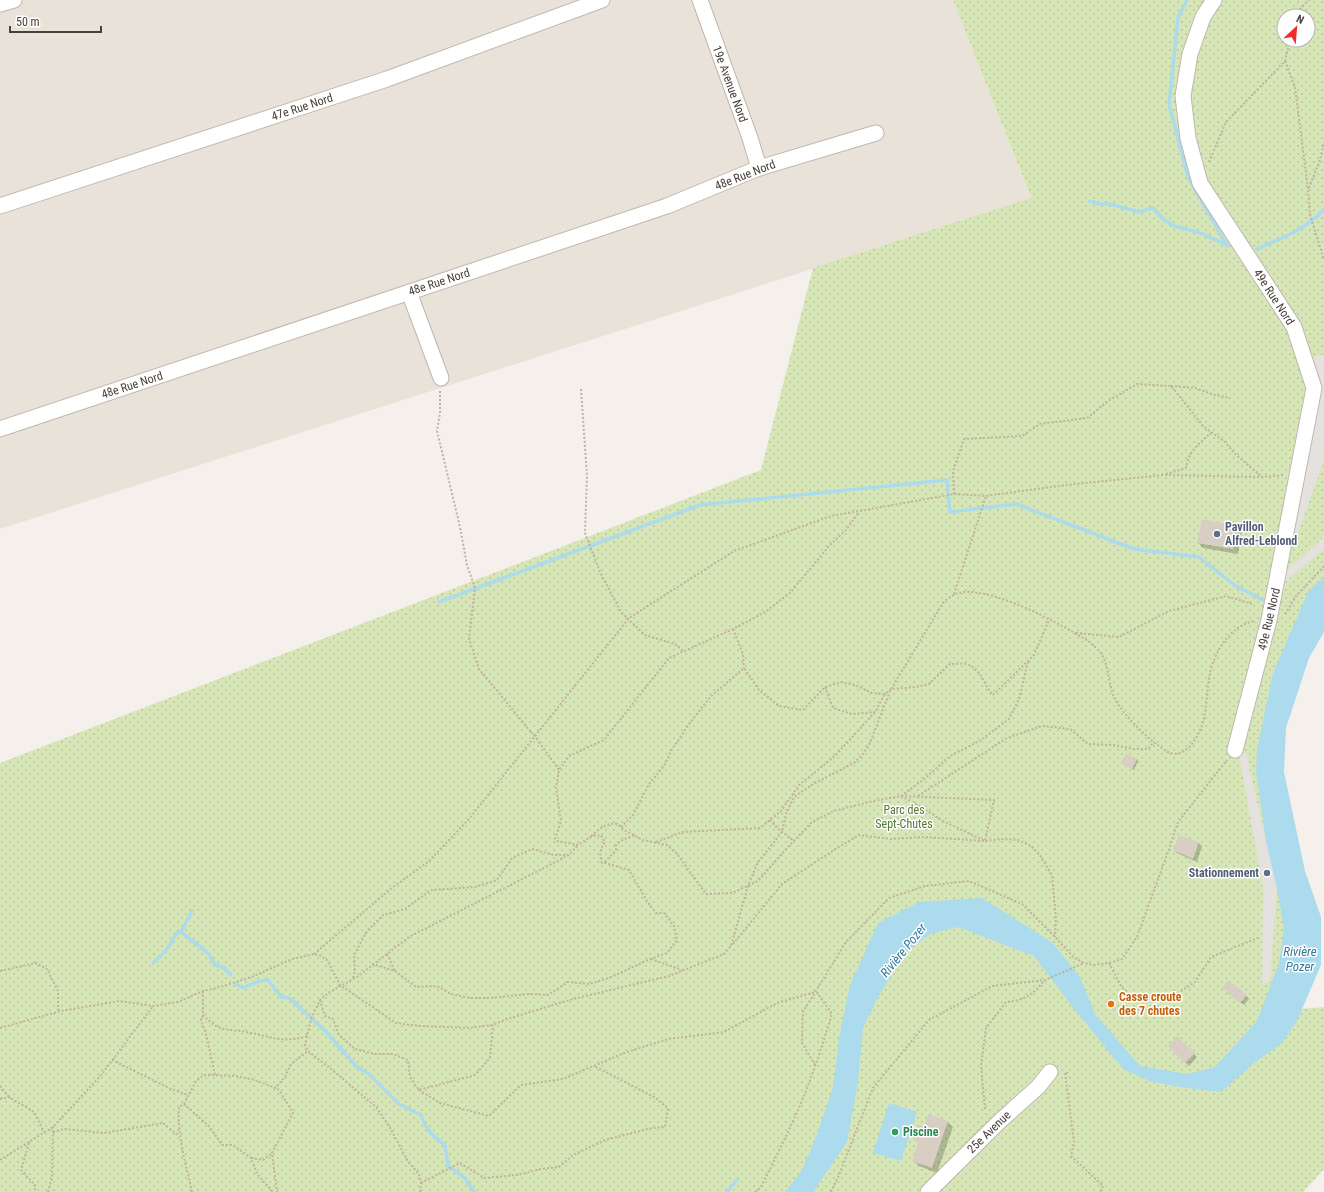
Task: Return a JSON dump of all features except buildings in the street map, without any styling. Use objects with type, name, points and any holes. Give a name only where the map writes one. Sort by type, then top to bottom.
[{"type":"street","points":[[0,4],[14,0]]},
{"type":"street","name":"47e Rue Nord","points":[[0,206],[387,79],[602,0]]},
{"type":"street","name":"19e Avenue Nord","points":[[700,0],[750,138],[759,168]]},
{"type":"street","name":"49e Rue Nord","points":[[1214,0],[1203,18],[1190,54],[1183,96],[1188,138],[1200,183],[1294,327],[1314,388],[1269,620],[1235,750]]},
{"type":"street","name":"48e Rue Nord","points":[[0,429],[667,206],[759,168],[876,132]]},
{"type":"street","points":[[410,292],[441,378]]},
{"type":"street","name":"25e Avenue","points":[[928,1192],[1000,1120],[1038,1087],[1050,1072]]},
{"type":"path","points":[[1301,8],[1309,0]]},
{"type":"path","points":[[1209,163],[1226,122],[1285,61],[1288,48]]},
{"type":"path","points":[[1285,61],[1295,87],[1310,214],[1324,259]]},
{"type":"path","points":[[1308,189],[1320,160],[1324,142]]},
{"type":"path","points":[[441,378],[440,413],[437,431],[460,527],[467,564],[475,588],[469,639],[479,669],[539,742],[559,770]]},
{"type":"path","points":[[954,494],[953,471],[964,439],[1022,436],[1040,424],[1087,418],[1108,401],[1137,384],[1194,388],[1230,398]]},
{"type":"path","points":[[1171,386],[1204,427],[1225,442],[1234,454],[1262,477]]},
{"type":"path","points":[[581,389],[587,476],[586,533],[600,572],[620,612],[645,635],[675,644],[683,651]]},
{"type":"path","points":[[1163,475],[1186,468],[1187,459],[1194,449],[1211,433]]},
{"type":"path","points":[[0,1028],[61,1011],[120,1001],[153,1006],[178,1002],[203,991],[220,988],[292,959],[314,954],[393,887],[428,862],[469,819],[628,619],[734,551],[831,516],[954,494],[986,496],[1066,485],[1163,475],[1262,477],[1298,474]]},
{"type":"path","points":[[954,594],[986,496]]},
{"type":"path","points":[[578,845],[557,841],[555,839],[561,821],[556,788],[559,770],[569,756],[604,740],[669,658],[733,629],[765,612],[790,593],[828,546],[846,530],[859,511]]},
{"type":"path","points":[[731,946],[748,886],[758,862],[782,832],[786,814],[794,797],[813,784],[854,763],[863,754],[891,689],[943,603],[954,594],[973,592],[992,596],[1020,605],[1088,641],[1104,658],[1113,696],[1120,708],[1155,742],[1173,754],[1188,750],[1194,740],[1203,719],[1210,673],[1224,641],[1241,625],[1256,620],[1281,618],[1297,595],[1324,566]]},
{"type":"path","points":[[1074,633],[1119,637],[1169,611],[1226,596],[1252,604]]},
{"type":"path","points":[[655,842],[683,832],[726,831],[760,828],[781,811],[799,785],[823,764],[836,756],[875,712],[885,694],[891,689],[916,688],[929,684],[950,664],[966,664],[979,671],[987,689],[993,695],[1034,655],[1049,620]]},
{"type":"path","points":[[733,629],[743,654],[744,668],[758,690],[779,706],[803,710],[825,687],[841,682],[855,684],[872,693],[885,694]]},
{"type":"path","points":[[901,796],[923,780],[950,756],[981,740],[1009,719],[1019,699],[1028,661]]},
{"type":"path","points":[[621,827],[633,815],[649,784],[664,766],[671,751],[689,724],[711,696],[744,668]]},
{"type":"path","points":[[825,687],[833,708],[852,714],[875,712]]},
{"type":"path","points":[[917,797],[1007,738],[1042,726],[1070,729],[1088,744],[1114,745],[1140,749],[1148,748],[1155,742]]},
{"type":"path","points":[[814,1065],[802,1043],[803,1012],[846,942],[889,898],[925,886],[969,880],[1022,904],[1073,957],[1084,963],[1094,965],[1122,959],[1137,937],[1178,822],[1235,750]]},
{"type":"path","points":[[901,796],[943,821],[985,841]]},
{"type":"path","points":[[587,840],[604,825],[612,823],[618,824],[643,840],[666,845],[677,854],[706,894],[732,893],[758,881],[812,822],[834,811],[873,801],[901,796],[994,800],[985,841]]},
{"type":"path","points":[[770,820],[794,841]]},
{"type":"path","points":[[605,862],[616,850],[616,845],[620,841],[634,835]]},
{"type":"path","points":[[314,954],[327,960],[340,985],[396,1023],[447,1028],[469,1028],[493,1025],[504,1020],[573,999],[669,976],[724,954],[782,884],[836,848],[859,835],[891,839],[924,837],[985,841],[1000,839],[1018,840],[1031,846],[1039,854],[1052,875],[1056,919],[1055,937]]},
{"type":"path","points":[[372,964],[395,971],[416,987],[437,986],[451,994],[470,998],[489,998],[530,994],[548,996],[568,982],[589,984],[609,978],[666,953],[677,940],[674,926],[664,913],[656,913],[646,902],[640,888],[629,870],[605,862],[602,863],[600,858],[601,848],[605,842],[601,836],[592,836],[578,845],[569,855],[409,936],[387,954],[372,964],[353,979],[340,985],[320,1000],[311,1019],[305,1045],[308,1051],[376,1108],[389,1126],[409,1163],[419,1174],[422,1183],[420,1192]]},
{"type":"path","points":[[353,979],[355,971],[354,955],[367,931],[383,915],[405,909],[431,890],[475,887],[497,880],[512,858],[532,849],[554,855],[569,855]]},
{"type":"path","points":[[1109,963],[1121,986],[1132,997],[1172,997],[1195,982],[1211,957],[1260,937]]},
{"type":"path","points":[[387,954],[395,971]]},
{"type":"path","points":[[650,959],[682,970]]},
{"type":"path","points":[[0,971],[36,963],[47,969],[58,991],[58,1009],[61,1011]]},
{"type":"path","points":[[830,1192],[839,1175],[873,1088],[929,1020],[992,986],[1045,980],[1084,963]]},
{"type":"path","points":[[985,1109],[981,1066],[986,1028],[1006,1002],[1021,1000],[1037,989],[1045,980]]},
{"type":"path","points":[[203,991],[203,1015],[201,1020],[206,1034],[215,1075]]},
{"type":"path","points":[[755,1192],[761,1187],[794,1121],[814,1065],[820,1055],[832,1014],[816,991]]},
{"type":"path","points":[[320,1000],[325,1016],[333,1019],[339,1035],[356,1049],[375,1054],[393,1054],[408,1060],[410,1077],[419,1090],[440,1103],[488,1116],[521,1085],[563,1080],[624,1053],[668,1039],[724,1032],[777,1003],[816,991]]},
{"type":"path","points":[[0,1160],[53,1126],[102,1074],[153,1006]]},
{"type":"path","points":[[203,1015],[212,1023],[221,1028],[286,1040],[307,1036]]},
{"type":"path","points":[[419,1090],[475,1075],[490,1058],[493,1025]]},
{"type":"path","points":[[275,1088],[285,1077],[291,1064],[308,1051]]},
{"type":"path","points":[[112,1060],[172,1089],[188,1095]]},
{"type":"path","points":[[422,1183],[460,1163],[484,1178],[517,1175],[540,1168],[559,1167],[573,1155],[605,1140],[652,1128],[665,1127],[668,1108],[654,1097],[594,1066]]},
{"type":"path","points":[[1068,1073],[1065,1072],[1074,1142],[1072,1156],[1103,1186],[1100,1192]]},
{"type":"path","points":[[184,1104],[209,1126],[222,1145],[233,1145],[251,1158],[263,1160],[272,1153],[293,1113],[279,1090],[275,1088],[255,1080],[242,1077],[204,1074],[196,1081],[184,1104],[179,1107],[179,1136],[192,1192]]},
{"type":"path","points":[[0,1086],[9,1097],[34,1112],[44,1132]]},
{"type":"path","points":[[0,1099],[9,1097]]},
{"type":"path","points":[[53,1132],[65,1129],[104,1133],[163,1123],[179,1136]]},
{"type":"path","points":[[48,1192],[52,1178],[53,1126]]},
{"type":"path","points":[[29,1141],[21,1170],[35,1185],[35,1192]]},
{"type":"path","points":[[272,1153],[277,1192]]},
{"type":"path","points":[[251,1158],[257,1174],[273,1192]]},
{"type":"shaded area","points":[[0,0],[953,0],[1031,199],[0,529]]},
{"type":"shaded area","points":[[1324,354],[1324,460],[1294,545],[1288,546],[1312,358]]},
{"type":"shaded area","points":[[1324,532],[1324,549],[1276,590],[1278,578],[1322,539]]},
{"type":"shaded area","name":"Stationnement","points":[[1246,753],[1277,888],[1270,982],[1262,984],[1263,888],[1239,754]]},
{"type":"green space","name":"Parc des Sept-Chutes","points":[[953,0],[1324,0],[1324,606],[1305,641],[1276,766],[1300,1009],[1324,1007],[1324,1169],[1303,1192],[0,1192],[0,763],[761,470],[813,268],[1031,198]]},
{"type":"water","name":"Rivière Pozer","points":[[1324,577],[1324,632],[1309,658],[1286,728],[1284,772],[1305,871],[1321,917],[1321,965],[1297,1021],[1282,1043],[1254,1063],[1221,1092],[1152,1082],[1123,1069],[1075,1010],[1034,956],[958,927],[930,934],[904,954],[877,999],[863,1028],[858,1082],[847,1142],[813,1192],[785,1192],[801,1172],[814,1142],[833,1088],[839,1038],[850,985],[878,923],[919,902],[982,898],[1053,943],[1080,977],[1095,1014],[1140,1066],[1188,1074],[1215,1067],[1257,1021],[1279,963],[1284,929],[1277,888],[1266,841],[1256,771],[1257,750],[1273,673],[1308,592]]},
{"type":"water","name":"Piscine","points":[[889,1103],[917,1112],[901,1161],[873,1153]]},
{"type":"waterway","points":[[1187,0],[1178,18],[1169,104],[1188,177],[1227,246]]},
{"type":"waterway","points":[[1089,201],[1100,204],[1110,204],[1139,212],[1153,208],[1163,219],[1174,226],[1198,232],[1227,245]]},
{"type":"waterway","points":[[1257,249],[1301,228],[1309,223],[1324,209]]},
{"type":"waterway","points":[[439,602],[700,505],[947,480],[950,512],[1016,504],[1134,549],[1199,557],[1234,585],[1269,603]]},
{"type":"waterway","points":[[181,932],[192,911]]},
{"type":"waterway","points":[[153,963],[166,951],[177,933],[181,932],[209,954],[215,965],[223,967],[231,975]]},
{"type":"waterway","points":[[236,984],[243,988],[259,981],[268,980],[281,997],[289,998],[294,1002],[326,1032],[357,1067],[369,1074],[399,1104],[421,1115],[430,1132],[445,1145],[448,1166],[465,1178],[474,1192]]},
{"type":"waterway","points":[[727,1192],[737,1180]]},
{"type":"place","name":"Pavillon Alfred-Leblond","points":[[1217,534]]},
{"type":"place","name":"Stationnement","points":[[1267,873]]},
{"type":"place","name":"Casse croute des 7 chutes","points":[[1111,1004]]},
{"type":"place","name":"Piscine","points":[[895,1132]]}]
